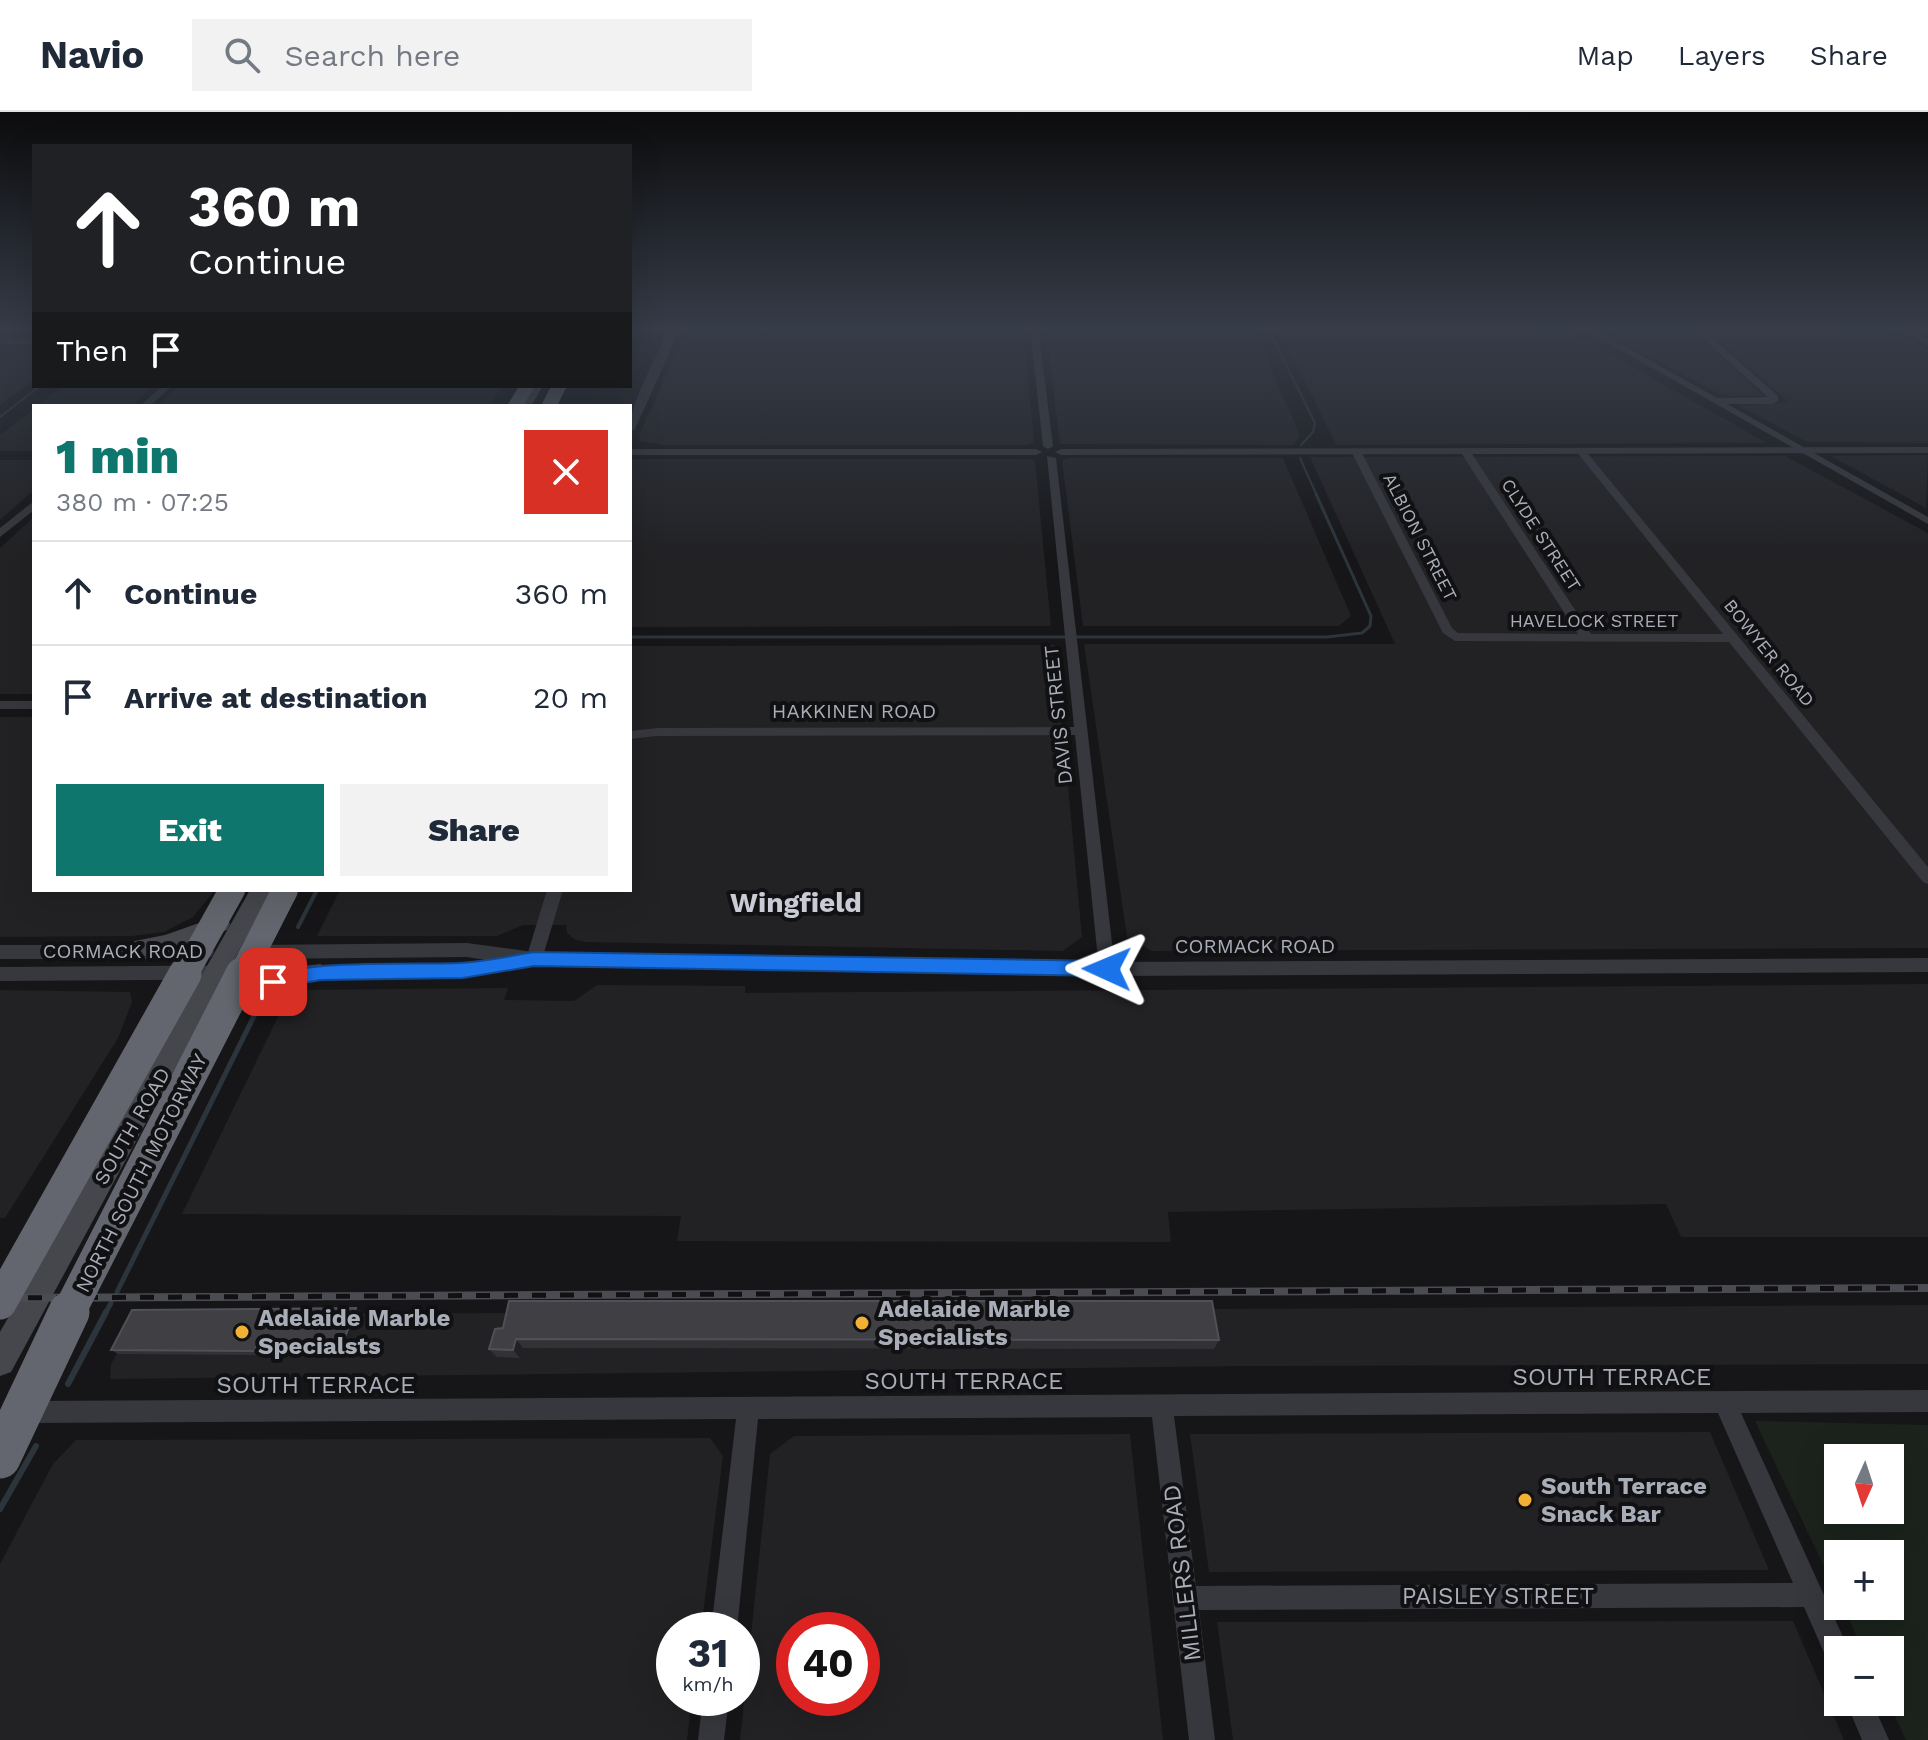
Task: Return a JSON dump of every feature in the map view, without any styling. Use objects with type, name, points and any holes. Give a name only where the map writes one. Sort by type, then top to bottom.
[{"type":"highway","name":"NORTH SOUTH MOTORWAY","points":[[0,1458],[51,1346],[284,892]]},
{"type":"highway","points":[[0,1303],[248,897]]},
{"type":"main road","points":[[117,952],[188,937],[248,897]]},
{"type":"main road","name":"SOUTH ROAD","points":[[0,1361],[223,962],[248,897]]},
{"type":"main road","points":[[196,1012],[250,986],[320,973]]},
{"type":"street","points":[[632,425],[642,403]]},
{"type":"street","name":"DAVIS STREET","points":[[1046,403],[1107,969]]},
{"type":"street","points":[[1717,403],[1928,521]]},
{"type":"street","points":[[632,452],[1928,450]]},
{"type":"street","name":"ALBION STREET","points":[[1356,451],[1447,630],[1455,637]]},
{"type":"street","name":"CLYDE STREET","points":[[1465,451],[1588,639]]},
{"type":"street","name":"BOWYER ROAD","points":[[1581,451],[1928,878]]},
{"type":"street","points":[[0,534],[32,506]]},
{"type":"street","points":[[1910,511],[1928,511]]},
{"type":"street","name":"HAVELOCK STREET","points":[[1455,637],[1734,638]]},
{"type":"street","points":[[0,705],[32,705]]},
{"type":"street","name":"HAKKINEN ROAD","points":[[632,735],[657,732],[1079,731]]},
{"type":"street","points":[[534,959],[554,892]]},
{"type":"street","name":"CORMACK ROAD","points":[[0,974],[467,950],[534,959],[1107,969],[1928,965]]},
{"type":"street","name":"CORMACK ROAD","points":[[1,954],[117,952],[320,973],[463,971],[534,959]]},
{"type":"street","name":"SOUTH TERRACE","points":[[0,1412],[1928,1401]]},
{"type":"street","points":[[1724,1402],[1829,1636]]},
{"type":"street","name":"MILLERS ROAD","points":[[1162,1406],[1202,1740]]},
{"type":"street","points":[[726,1612],[748,1408]]},
{"type":"street","name":"PAISLEY STREET","points":[[1185,1598],[1811,1595]]},
{"type":"street","points":[[711,1740],[714,1716]]},
{"type":"street","points":[[1865,1716],[1876,1740]]},
{"type":"shaded area","points":[[41,403],[134,403],[133,404]]},
{"type":"shaded area","points":[[160,403],[491,403],[490,404]]},
{"type":"shaded area","points":[[654,403],[1030,403],[1034,442],[1028,445],[663,445],[640,441],[639,435]]},
{"type":"shaded area","points":[[1055,403],[1286,403],[1300,435],[1294,445],[1060,444]]},
{"type":"shaded area","points":[[1315,403],[1696,403],[1767,443],[1336,445]]},
{"type":"shaded area","points":[[1928,403],[1928,443],[1807,442],[1740,406]]},
{"type":"shaded area","points":[[32,411],[32,451],[0,451],[0,435]]},
{"type":"shaded area","points":[[1928,455],[1926,508],[1831,456]]},
{"type":"shaded area","points":[[1785,456],[1928,533],[1928,948],[1152,951],[1127,937],[1084,644],[1395,644],[1310,457]]},
{"type":"shaded area","points":[[1283,458],[1351,616],[1339,626],[1083,626],[1062,460]]},
{"type":"shaded area","points":[[632,459],[1031,459],[1035,461],[1051,626],[632,627]]},
{"type":"shaded area","points":[[0,460],[32,460],[32,492],[0,520]]},
{"type":"shaded area","points":[[32,519],[32,694],[0,694],[0,548]]},
{"type":"shaded area","points":[[1055,645],[1082,937],[1063,951],[585,942],[567,933],[566,925],[523,925],[497,936],[317,936],[339,892],[632,892],[632,646]]},
{"type":"shaded area","points":[[0,717],[32,717],[32,892],[213,892],[193,917],[164,932],[132,936],[0,937]]},
{"type":"shaded area","points":[[1928,984],[1928,1237],[1681,1237],[1666,1204],[1168,1212],[1171,1242],[677,1241],[681,1216],[182,1214],[291,990],[508,988],[504,1000],[574,1001],[597,985],[745,986],[745,993]]},
{"type":"shaded area","points":[[0,990],[130,992],[132,1002],[118,1038],[5,1218],[0,1218]]},
{"type":"shaded area","points":[[1928,1305],[1928,1364],[1247,1366],[110,1379],[111,1364],[139,1315]]},
{"type":"shaded area","points":[[1755,1421],[1928,1425],[1928,1740],[1906,1740],[1895,1716],[1904,1716],[1904,1636],[1857,1636],[1849,1620],[1904,1620],[1904,1540],[1824,1540],[1824,1566]]},
{"type":"shaded area","points":[[1710,1432],[1769,1570],[1209,1572],[1190,1434]]},
{"type":"shaded area","points":[[1130,1434],[1163,1740],[740,1740],[743,1716],[760,1716],[760,1612],[753,1612],[770,1454],[794,1436]]},
{"type":"shaded area","points":[[710,1438],[723,1456],[703,1612],[656,1612],[656,1716],[690,1716],[687,1740],[0,1740],[0,1564],[53,1464],[76,1440]]},
{"type":"shaded area","points":[[1793,1621],[1824,1693],[1824,1716],[1834,1716],[1844,1740],[1233,1740],[1217,1622]]},
{"type":"building","name":"Adelaide Marble Specialists","points":[[509,1301],[1212,1301],[1219,1340],[516,1339],[513,1350],[489,1349],[495,1329],[503,1328]]},
{"type":"building","name":"Adelaide Marble Specialsts","points":[[356,1308],[342,1345],[257,1345],[255,1351],[111,1350],[132,1310]]},
{"type":"waterway","points":[[0,417],[18,403]]},
{"type":"waterway","points":[[1301,445],[1313,432],[1315,423],[1305,403]]},
{"type":"waterway","points":[[1300,458],[1317,496]]},
{"type":"waterway","points":[[632,637],[1327,637],[1362,633],[1370,626],[1371,616],[1316,494]]},
{"type":"waterway","points":[[298,927],[316,892]]},
{"type":"waterway","points":[[117,1292],[259,1006]]},
{"type":"waterway","points":[[105,1314],[111,1303]]},
{"type":"waterway","points":[[68,1384],[106,1312]]},
{"type":"waterway","points":[[0,1509],[36,1446]]},
{"type":"railway","points":[[0,1298],[1928,1288]]},
{"type":"place","name":"Adelaide Marble Specialists","points":[[862,1323]]},
{"type":"place","name":"Adelaide Marble Specialsts","points":[[242,1332]]},
{"type":"place","name":"South Terrace Snack Bar","points":[[1525,1500]]},
{"type":"district","name":"Wingfield","points":[[796,902]]},
{"type":"route","points":[[273,982],[320,973],[463,971],[534,959],[1107,969]]}]
